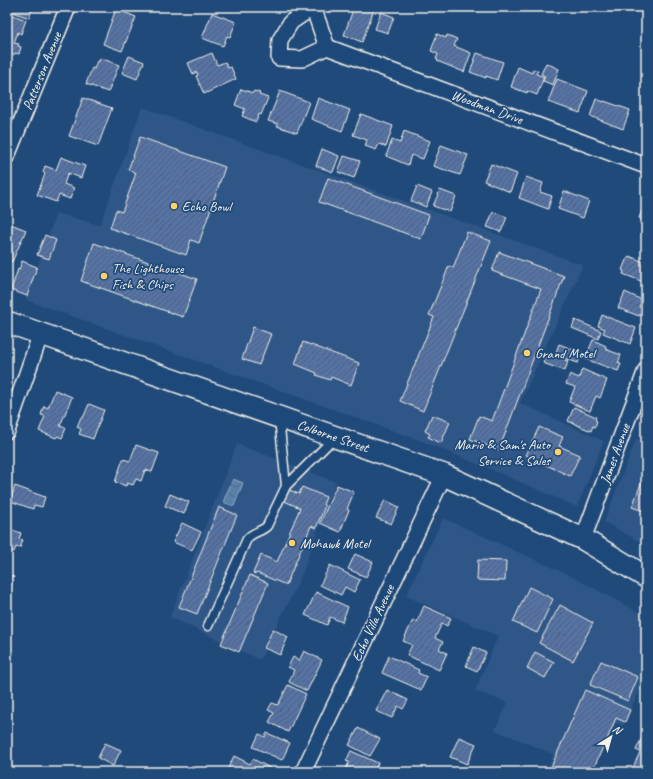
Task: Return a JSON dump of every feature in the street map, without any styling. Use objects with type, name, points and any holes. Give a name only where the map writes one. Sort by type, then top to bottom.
[{"type":"main road","name":"Colborne Street","points":[[7,322],[444,475],[583,539],[646,577]]},
{"type":"street","name":"Patterson Avenue","points":[[7,156],[68,7]]},
{"type":"street","points":[[313,7],[327,47],[302,60],[279,58],[280,40],[291,22],[313,7]]},
{"type":"street","name":"Woodman Drive","points":[[327,47],[646,166]]},
{"type":"street","points":[[7,431],[41,333]]},
{"type":"street","name":"James Avenue","points":[[583,539],[646,370]]},
{"type":"street","name":"Echo Villa Avenue","points":[[303,772],[444,475]]},
{"type":"lane","points":[[279,417],[286,486]]},
{"type":"lane","points":[[208,626],[247,539],[251,535],[268,526],[286,486],[335,437]]},
{"type":"shaded area","points":[[142,107],[583,265],[520,403],[604,441],[577,507],[419,440],[26,300],[56,213],[100,225]]},
{"type":"shaded area","points":[[636,439],[646,442],[646,545],[604,522]]},
{"type":"shaded area","points":[[237,444],[336,482],[300,579],[260,660],[170,617]]},
{"type":"shaded area","points":[[443,518],[569,575],[646,616],[646,677],[623,726],[614,722],[591,772],[547,772],[553,754],[495,730],[508,703],[475,691],[498,636],[406,596]]},
{"type":"water","points":[[233,479],[243,483],[234,506],[223,502]]},
{"type":"building","points":[[7,7],[33,7],[29,18],[7,10]]},
{"type":"building","points":[[354,7],[368,7],[374,9],[362,42],[344,35]]},
{"type":"building","points":[[116,9],[136,17],[122,51],[103,44]]},
{"type":"building","points":[[381,12],[394,17],[388,33],[375,29]]},
{"type":"building","points":[[7,13],[26,20],[21,34],[18,32],[14,43],[19,44],[18,46],[21,47],[19,54],[15,53],[14,55],[7,53]]},
{"type":"building","points":[[212,13],[236,22],[230,37],[227,36],[223,46],[202,38]]},
{"type":"building","points":[[437,34],[446,38],[447,35],[457,39],[454,46],[471,53],[464,72],[437,61],[438,60],[436,59],[438,54],[431,51]]},
{"type":"building","points":[[212,53],[217,65],[225,62],[228,68],[231,67],[236,79],[204,94],[196,76],[198,75],[197,72],[193,74],[188,63]]},
{"type":"building","points":[[477,53],[503,62],[497,80],[486,76],[486,78],[470,72]]},
{"type":"building","points":[[129,56],[144,62],[137,79],[122,73]]},
{"type":"building","points":[[100,58],[119,65],[108,92],[86,84],[92,68],[94,69]]},
{"type":"building","points":[[546,63],[559,69],[553,85],[543,81],[545,76],[541,74]]},
{"type":"building","points":[[518,67],[532,73],[533,69],[538,71],[536,74],[544,77],[537,95],[511,87]]},
{"type":"building","points":[[557,79],[588,91],[580,113],[548,102]]},
{"type":"building","points":[[241,89],[253,93],[254,91],[260,93],[259,95],[268,98],[261,115],[259,114],[256,122],[242,116],[245,109],[235,105]]},
{"type":"building","points":[[280,91],[309,102],[297,133],[268,121]]},
{"type":"building","points":[[83,98],[112,108],[98,146],[69,136]]},
{"type":"building","points":[[318,98],[350,110],[342,131],[311,119]]},
{"type":"building","points":[[596,99],[630,110],[623,129],[590,116]]},
{"type":"building","points":[[361,114],[393,126],[386,147],[379,144],[376,150],[365,146],[367,140],[353,135]]},
{"type":"building","points":[[404,131],[430,141],[423,159],[411,155],[408,165],[386,156],[392,140],[400,143]]},
{"type":"building","points":[[140,137],[225,167],[199,243],[191,240],[186,255],[110,228],[116,210],[122,212],[136,173],[128,170]]},
{"type":"building","points":[[441,145],[468,155],[460,175],[433,166]]},
{"type":"building","points":[[322,149],[339,156],[333,172],[316,166]]},
{"type":"building","points":[[344,156],[360,161],[354,178],[338,172]]},
{"type":"building","points":[[61,157],[85,166],[81,178],[68,173],[64,184],[74,188],[70,199],[59,195],[56,202],[37,195],[45,174],[43,172],[45,166],[56,170]]},
{"type":"building","points":[[491,164],[517,174],[510,192],[484,181]]},
{"type":"building","points":[[526,177],[543,183],[540,192],[552,196],[548,209],[519,198]]},
{"type":"building","points":[[328,178],[429,215],[421,239],[319,202]]},
{"type":"building","points":[[417,186],[432,192],[426,207],[411,201]]},
{"type":"building","points":[[440,190],[456,196],[450,212],[433,206]]},
{"type":"building","points":[[564,191],[589,201],[583,218],[558,209]]},
{"type":"building","points":[[644,205],[646,206],[646,227],[640,224],[642,219],[639,218]]},
{"type":"building","points":[[493,212],[507,217],[501,232],[487,227]]},
{"type":"building","points":[[8,223],[26,230],[12,262],[7,260]]},
{"type":"building","points":[[467,232],[491,241],[423,411],[400,401],[434,317],[429,315],[449,266],[453,268]]},
{"type":"building","points":[[45,235],[56,240],[49,259],[37,255]]},
{"type":"building","points":[[94,243],[197,279],[183,317],[81,281]]},
{"type":"building","name":"Grand Motel","points":[[499,252],[564,276],[499,450],[470,439],[479,416],[492,421],[541,289],[492,271]]},
{"type":"building","points":[[629,256],[646,263],[646,283],[623,274],[624,271],[622,270]]},
{"type":"building","points":[[22,261],[37,267],[27,296],[11,290]]},
{"type":"building","points":[[625,292],[642,300],[639,307],[643,309],[639,316],[618,308]]},
{"type":"building","points":[[602,315],[636,328],[630,344],[603,333],[605,329],[598,326]]},
{"type":"building","points":[[575,320],[601,331],[598,339],[572,328]]},
{"type":"building","points":[[253,327],[271,334],[259,365],[242,359]]},
{"type":"building","points":[[593,340],[606,346],[605,349],[621,355],[618,363],[621,364],[618,371],[585,359]]},
{"type":"building","points":[[303,342],[359,363],[351,385],[331,377],[330,380],[316,375],[317,373],[295,364]]},
{"type":"building","points":[[559,344],[582,353],[578,363],[555,355]]},
{"type":"building","points":[[547,353],[568,361],[565,371],[543,363]]},
{"type":"building","points":[[582,369],[607,380],[600,398],[596,396],[590,411],[569,402],[575,387],[566,384],[570,374],[579,378]]},
{"type":"building","points":[[55,390],[72,397],[60,426],[66,428],[62,438],[57,436],[56,438],[39,431],[45,416],[41,415],[44,406],[48,408]]},
{"type":"building","points":[[89,404],[104,410],[93,439],[79,434],[81,429],[77,427]]},
{"type":"building","points":[[574,407],[596,417],[595,420],[597,421],[595,427],[593,426],[591,431],[568,421]]},
{"type":"building","points":[[432,415],[450,422],[441,443],[428,437],[430,434],[425,431]]},
{"type":"building","points":[[539,427],[563,437],[559,446],[580,455],[570,476],[526,455]]},
{"type":"building","points":[[136,445],[159,453],[152,472],[145,470],[141,481],[136,479],[133,485],[127,483],[126,486],[115,482],[123,459],[130,461]]},
{"type":"building","points":[[644,476],[646,477],[646,512],[632,507]]},
{"type":"building","points":[[337,485],[354,492],[347,509],[349,510],[340,532],[320,523]]},
{"type":"building","points":[[15,486],[45,497],[42,507],[34,505],[33,509],[10,501]]},
{"type":"building","points":[[302,487],[326,497],[323,505],[325,506],[316,528],[311,526],[286,585],[257,573],[253,573],[261,555],[277,562],[300,508],[282,500],[287,489],[299,494]]},
{"type":"building","points":[[170,494],[189,502],[184,514],[165,506]]},
{"type":"building","points":[[385,500],[399,507],[391,524],[376,518]]},
{"type":"building","points":[[219,507],[237,515],[197,614],[179,607]]},
{"type":"building","points":[[182,523],[201,532],[192,550],[173,542]]},
{"type":"building","points":[[7,528],[21,533],[19,539],[23,540],[20,548],[16,547],[14,552],[7,549]]},
{"type":"building","points":[[355,554],[373,562],[366,577],[348,569]]},
{"type":"building","points":[[478,560],[506,561],[505,581],[477,580]]},
{"type":"building","points":[[330,565],[360,580],[354,592],[345,587],[341,595],[320,585]]},
{"type":"building","points":[[7,574],[14,577],[8,595],[7,595]]},
{"type":"building","points":[[250,575],[268,583],[239,652],[221,644]]},
{"type":"building","points":[[529,587],[553,599],[537,633],[513,622]]},
{"type":"building","points":[[316,592],[348,607],[342,622],[330,617],[327,625],[305,615]]},
{"type":"building","points":[[560,605],[593,623],[573,661],[539,643]]},
{"type":"building","points":[[424,606],[451,618],[447,626],[442,623],[435,638],[443,642],[439,649],[447,653],[439,670],[407,655],[412,645],[403,641],[413,620],[417,622]]},
{"type":"building","points":[[273,629],[288,637],[280,655],[264,648]]},
{"type":"building","points":[[474,647],[486,653],[477,671],[466,666]]},
{"type":"building","points":[[304,651],[322,660],[307,691],[289,682],[294,670],[288,667],[293,657],[299,661]]},
{"type":"building","points":[[535,652],[554,662],[545,678],[527,668]]},
{"type":"building","points":[[389,656],[419,670],[418,673],[427,677],[421,690],[382,673]]},
{"type":"building","points":[[601,661],[638,677],[628,701],[590,685]]},
{"type":"building","points":[[288,685],[306,694],[288,732],[269,722],[274,713],[268,710],[272,703],[278,705]]},
{"type":"building","points":[[387,690],[408,700],[403,709],[398,706],[392,718],[376,711]]},
{"type":"building","points":[[585,690],[630,710],[625,722],[616,718],[606,742],[608,743],[606,748],[603,747],[592,772],[549,772]]},
{"type":"building","points":[[358,728],[380,739],[370,756],[349,745]]},
{"type":"building","points":[[646,729],[646,772],[631,772],[640,752],[636,750]]},
{"type":"building","points":[[267,733],[290,743],[282,760],[253,747],[259,734],[265,737]]},
{"type":"building","points":[[459,737],[476,744],[467,764],[450,757]]},
{"type":"building","points":[[105,743],[121,750],[113,766],[98,758]]},
{"type":"building","points":[[351,751],[378,763],[374,772],[353,772],[346,769],[349,762],[346,761]]},
{"type":"building","points":[[234,756],[250,764],[253,759],[270,768],[268,772],[226,772]]},
{"type":"place","name":"Echo Bowl","points":[[174,206]]},
{"type":"place","name":"The Lighthouse Fish & Chips","points":[[104,276]]},
{"type":"place","name":"Grand Motel","points":[[527,353]]},
{"type":"place","name":"Mario & Sam's Auto Service & Sales","points":[[558,452]]},
{"type":"place","name":"Mohawk Motel","points":[[292,543]]}]
